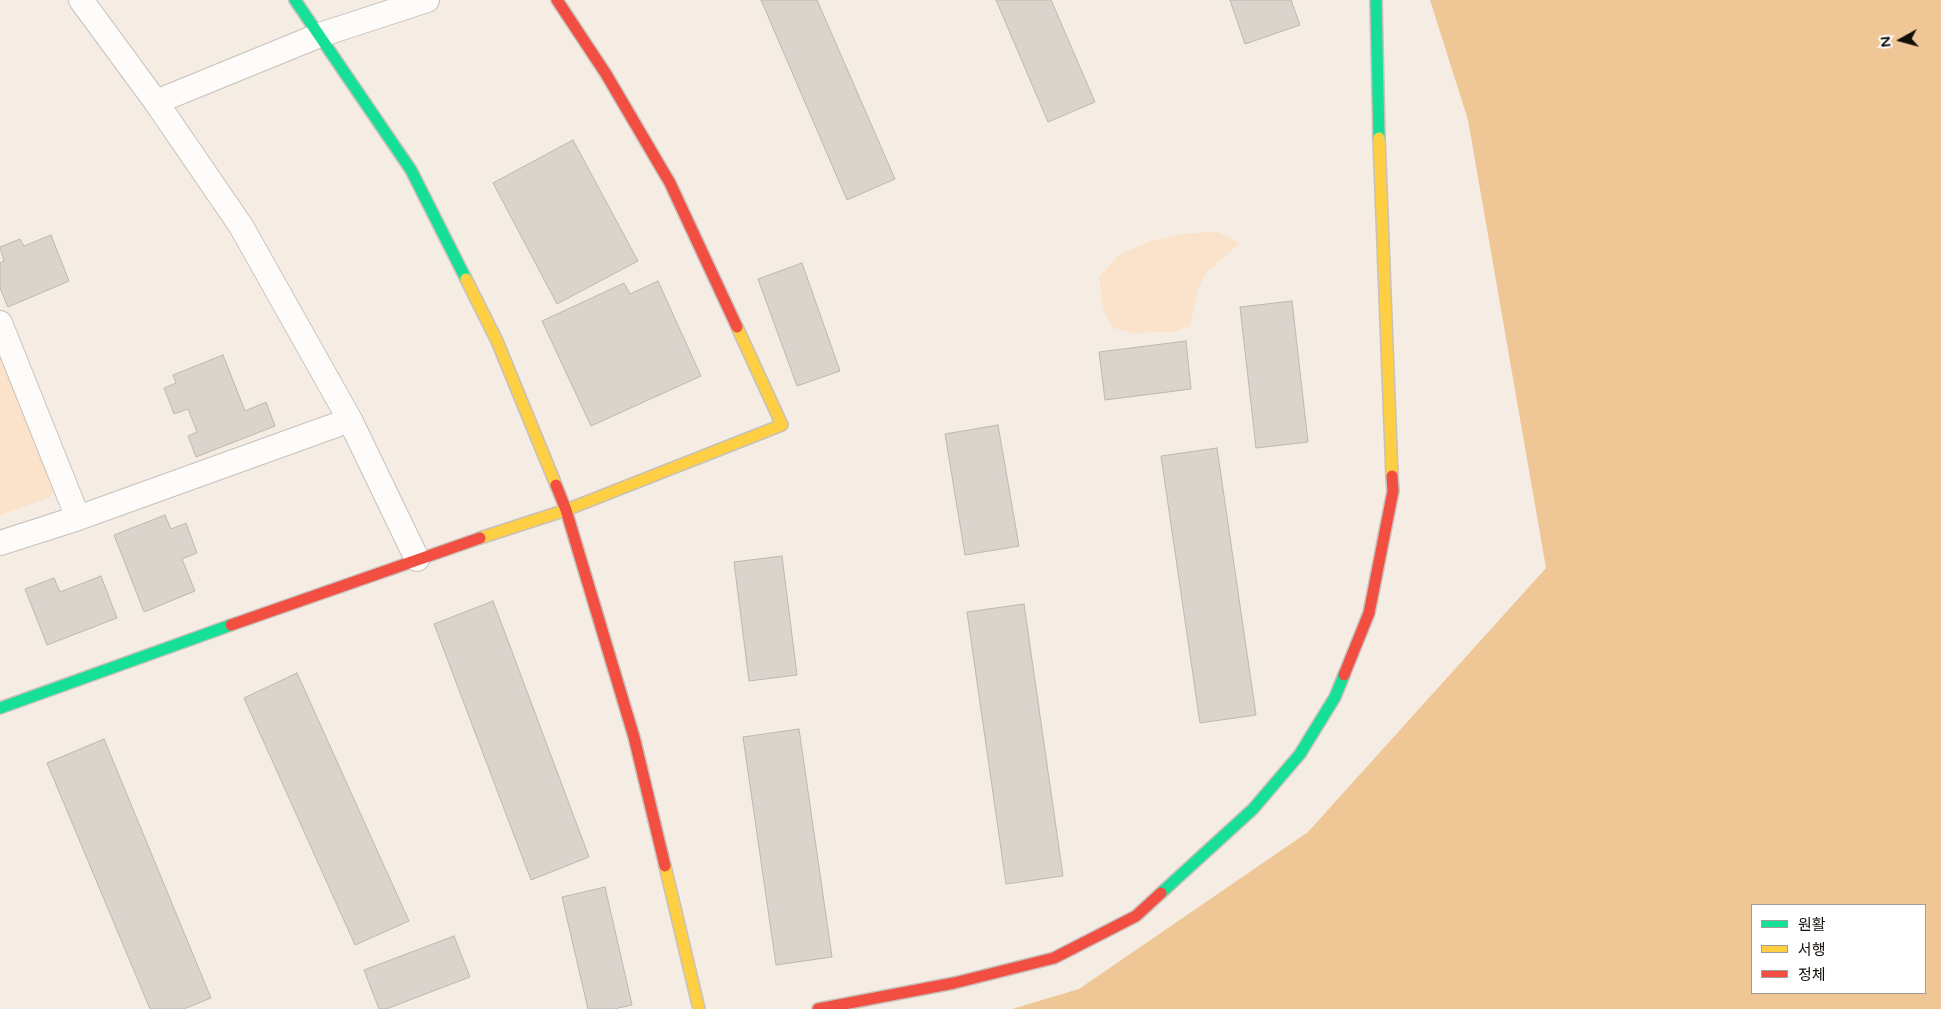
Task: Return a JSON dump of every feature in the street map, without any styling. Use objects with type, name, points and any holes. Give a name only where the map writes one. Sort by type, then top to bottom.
[{"type":"street","points":[[82,0],[156,102],[241,226],[350,420],[417,559]]},
{"type":"street","points":[[295,0],[411,170],[497,341],[566,510],[634,737],[699,1009]]},
{"type":"street","points":[[156,102],[320,35],[427,0]]},
{"type":"street","points":[[0,708],[417,559],[566,510],[782,425],[670,183],[606,74],[557,0]]},
{"type":"street","points":[[818,1009],[954,983],[1054,958],[1136,916],[1254,809],[1300,754],[1336,696],[1369,613],[1393,491],[1376,0]]},
{"type":"street","points":[[0,322],[78,518]]},
{"type":"street","points":[[0,543],[78,518],[350,420]]},
{"type":"shaded area","points":[[1430,0],[1941,0],[1941,1009],[1012,1009],[1079,989],[1308,832],[1546,568],[1468,120]]},
{"type":"shaded area","points":[[1218,232],[1240,243],[1207,272],[1199,286],[1190,326],[1175,332],[1132,333],[1113,328],[1103,309],[1099,277],[1119,255],[1150,241],[1190,233]]},
{"type":"shaded area","points":[[0,350],[57,488],[48,498],[0,515]]},
{"type":"building","points":[[761,0],[817,0],[895,179],[847,200]]},
{"type":"building","points":[[996,0],[1051,0],[1095,102],[1048,122]]},
{"type":"building","points":[[1230,0],[1291,0],[1300,25],[1245,44]]},
{"type":"building","points":[[573,140],[638,261],[557,304],[493,183]]},
{"type":"building","points":[[51,235],[69,281],[8,307],[0,288],[0,263],[4,261],[0,247],[20,239],[24,246]]},
{"type":"building","points":[[802,263],[840,371],[797,386],[758,279]]},
{"type":"building","points":[[658,281],[701,376],[591,426],[542,321],[624,283],[630,294]]},
{"type":"building","points":[[1292,301],[1308,442],[1256,448],[1240,307]]},
{"type":"building","points":[[1186,341],[1191,389],[1105,400],[1099,352]]},
{"type":"building","points":[[223,355],[245,411],[266,402],[275,426],[196,457],[188,436],[197,432],[188,409],[174,414],[164,388],[176,383],[173,375]]},
{"type":"building","points":[[998,425],[1019,546],[965,555],[945,434]]},
{"type":"building","points":[[1217,448],[1256,715],[1200,723],[1161,456]]},
{"type":"building","points":[[165,515],[171,529],[186,523],[197,553],[182,559],[195,591],[144,612],[114,535]]},
{"type":"building","points":[[782,556],[797,675],[749,681],[734,562]]},
{"type":"building","points":[[101,576],[117,618],[47,645],[25,589],[54,578],[60,592]]},
{"type":"building","points":[[493,601],[589,857],[531,880],[434,624]]},
{"type":"building","points":[[1024,604],[1063,876],[1006,884],[967,612]]},
{"type":"building","points":[[297,673],[409,921],[355,945],[244,698]]},
{"type":"building","points":[[799,729],[832,957],[776,965],[743,737]]},
{"type":"building","points":[[104,739],[211,998],[184,1009],[150,1009],[47,763]]},
{"type":"building","points":[[605,887],[632,1005],[614,1009],[588,1009],[562,897]]},
{"type":"building","points":[[454,936],[470,977],[386,1009],[379,1009],[364,970]]},
{"type":"traffic: fast","points":[[295,0],[411,170],[466,279]]},
{"type":"traffic: fast","points":[[1376,0],[1379,138]]},
{"type":"traffic: fast","points":[[0,708],[231,625]]},
{"type":"traffic: fast","points":[[1161,893],[1253,809],[1300,754],[1335,697],[1344,675]]},
{"type":"traffic: slow","points":[[1379,138],[1392,476]]},
{"type":"traffic: slow","points":[[466,279],[497,341],[556,485]]},
{"type":"traffic: slow","points":[[480,538],[566,510],[782,425],[737,327]]},
{"type":"traffic: slow","points":[[665,866],[699,1009]]},
{"type":"traffic: jam","points":[[557,0],[606,74],[670,183],[737,327]]},
{"type":"traffic: jam","points":[[1344,675],[1369,613],[1393,491],[1392,476]]},
{"type":"traffic: jam","points":[[556,485],[566,510],[634,737],[665,866]]},
{"type":"traffic: jam","points":[[231,625],[480,538]]},
{"type":"traffic: jam","points":[[818,1009],[954,983],[1054,958],[1136,916],[1161,893]]}]
